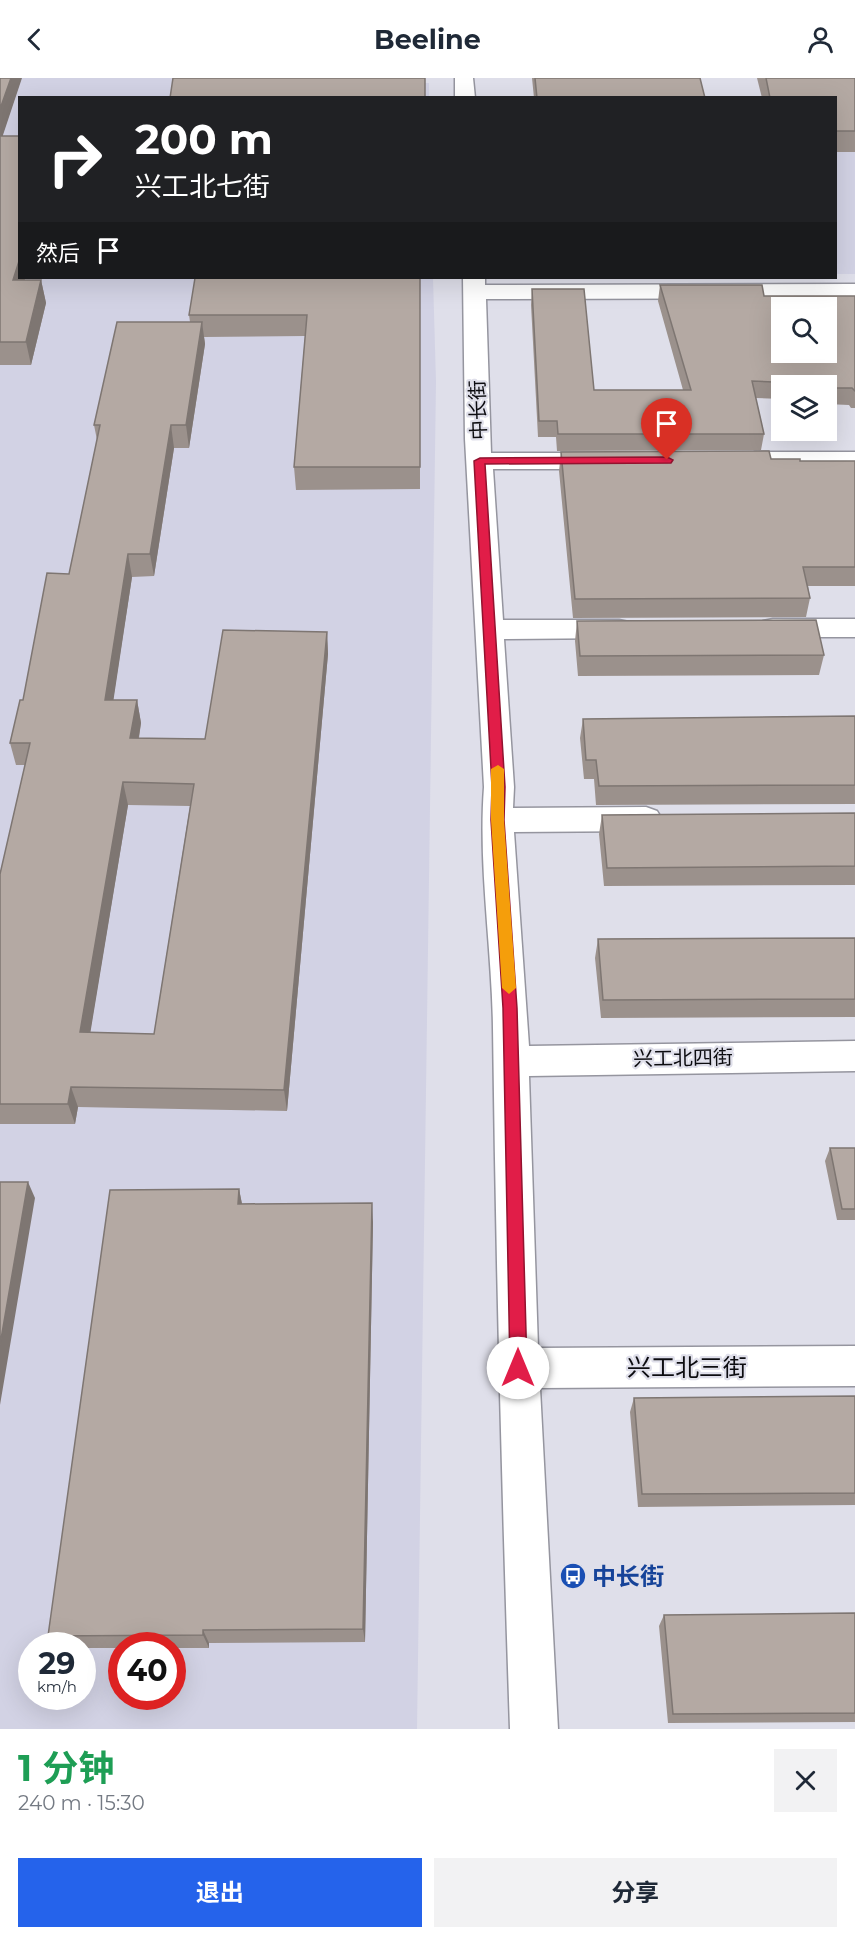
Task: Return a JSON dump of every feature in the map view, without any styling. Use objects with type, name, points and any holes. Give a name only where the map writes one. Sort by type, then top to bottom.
[{"type":"street","points":[[464,78],[465,96]]},
{"type":"street","points":[[474,285],[855,291]]},
{"type":"street","name":"中长街","points":[[474,285],[480,461],[499,787],[497,820],[512,1061],[518,1368],[534,1729]]},
{"type":"street","points":[[726,460],[855,460]]},
{"type":"street","points":[[480,461],[632,461]]},
{"type":"street","points":[[749,628],[855,628]]},
{"type":"street","points":[[490,630],[643,629]]},
{"type":"street","points":[[497,820],[676,819]]},
{"type":"street","name":"兴工北四街","points":[[512,1061],[855,1056]]},
{"type":"street","name":"兴工北三街","points":[[518,1368],[855,1366]]},
{"type":"shaded area","points":[[0,78],[183,78],[429,83],[429,96],[18,96],[18,279],[433,279],[436,382],[417,1729],[0,1729]]},
{"type":"shaded area","points":[[837,121],[855,121],[855,274],[837,274]]},
{"type":"building","points":[[0,78],[11,78],[0,109]]},
{"type":"building","points":[[173,78],[425,78],[425,96],[170,96]]},
{"type":"building","points":[[535,78],[700,78],[704,96],[537,96]]},
{"type":"building","points":[[766,78],[855,78],[855,131],[837,131],[837,96],[770,96]]},
{"type":"building","points":[[0,136],[18,136],[18,264],[13,280],[41,280],[26,342],[0,342]]},
{"type":"building","points":[[195,279],[420,279],[420,467],[294,467],[307,315],[189,315]]},
{"type":"building","points":[[660,285],[762,285],[764,296],[855,296],[855,391],[852,388],[837,388],[837,375],[771,375],[771,382],[752,381],[764,434],[558,434],[557,421],[539,421],[532,289],[584,289],[594,390],[691,390]]},
{"type":"building","points":[[117,322],[202,322],[186,425],[171,425],[150,554],[128,554],[105,700],[137,700],[130,738],[205,739],[223,630],[327,632],[284,1090],[71,1087],[68,1104],[0,1104],[0,874],[30,743],[10,743],[20,700],[23,700],[47,573],[69,574],[100,425],[94,425]],"holes":[[[123,782],[194,784],[154,1034],[80,1032]]]},
{"type":"building","points":[[769,451],[771,459],[855,461],[855,567],[803,567],[810,598],[575,599],[561,452]]},
{"type":"building","points":[[816,620],[824,655],[580,656],[577,621]]},
{"type":"building","points":[[855,716],[855,785],[599,786],[596,760],[586,760],[583,719]]},
{"type":"building","points":[[855,813],[855,866],[607,868],[602,815]]},
{"type":"building","points":[[855,938],[855,999],[603,1000],[598,939]]},
{"type":"building","points":[[830,1148],[855,1148],[855,1209],[842,1209]]},
{"type":"building","points":[[0,1182],[28,1182],[0,1345]]},
{"type":"building","points":[[239,1189],[238,1204],[372,1203],[363,1629],[203,1630],[203,1635],[186,1635],[186,1632],[108,1632],[108,1636],[96,1636],[96,1632],[49,1632],[110,1190]]},
{"type":"building","points":[[855,1396],[855,1493],[642,1494],[634,1398]]},
{"type":"building","points":[[855,1613],[855,1713],[673,1714],[664,1615]]},
{"type":"slow traffic","points":[[498,769],[497,820],[509,988]]},
{"type":"place","name":"中长街","points":[[573,1576]]},
{"type":"route","points":[[518,1368],[510,1008],[497,820],[499,787],[480,461],[667,460]]}]
